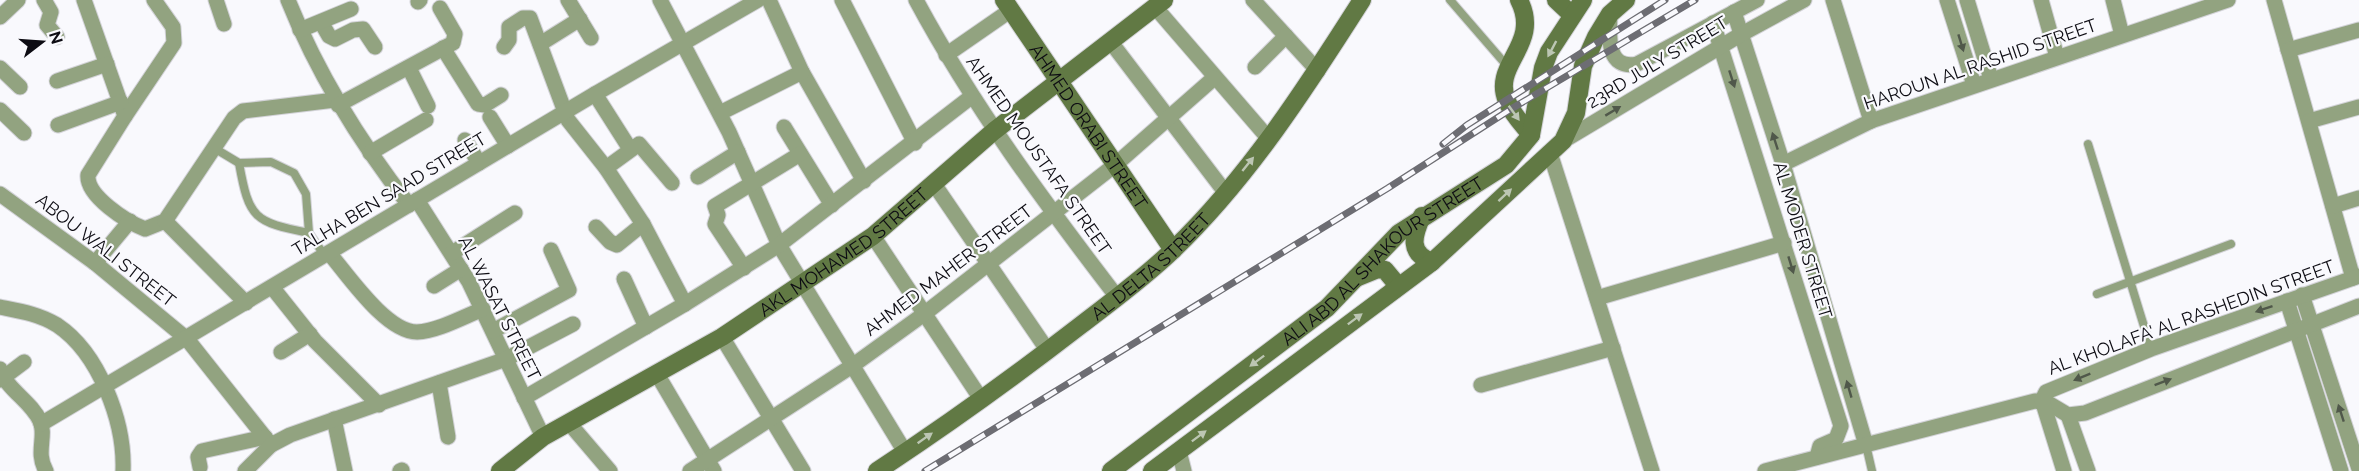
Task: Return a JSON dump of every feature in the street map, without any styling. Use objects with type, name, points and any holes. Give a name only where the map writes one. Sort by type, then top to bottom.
[{"type":"street","points":[[0,16],[18,0]]},
{"type":"street","points":[[44,0],[51,12],[46,23],[57,37]]},
{"type":"street","points":[[84,0],[123,109]]},
{"type":"street","points":[[154,0],[173,27],[174,43],[123,109],[88,179],[96,196],[145,230],[165,221],[234,118],[243,111],[337,102],[409,68],[453,43],[456,37],[440,8]]},
{"type":"street","points":[[216,0],[224,24]]},
{"type":"street","name":"AL WASAT STREET","points":[[288,0],[300,30],[337,102],[370,153],[452,253],[483,309],[543,437]]},
{"type":"street","points":[[568,0],[591,38]]},
{"type":"street","points":[[660,0],[720,113],[779,245],[801,285],[905,452]]},
{"type":"street","name":"TALHA BEN SAAD STREET","points":[[41,424],[105,388],[564,112],[758,0]]},
{"type":"street","points":[[769,0],[802,72],[864,181]]},
{"type":"street","points":[[842,0],[915,143]]},
{"type":"street","name":"AHMED MOUSTAFA STREET","points":[[916,0],[971,97],[994,131],[1054,215],[1117,297]]},
{"type":"street","points":[[1253,0],[1318,70]]},
{"type":"street","name":"AL DELTA STREET","points":[[877,471],[1048,351],[1173,250],[1269,139],[1318,70],[1362,0]]},
{"type":"street","points":[[1519,0],[1525,13],[1526,28],[1508,67],[1505,79],[1506,100],[1531,135]]},
{"type":"street","points":[[1556,0],[1572,15]]},
{"type":"street","name":"ALI ABD AL SHAKOUR STREET","points":[[1111,471],[1335,300],[1378,252],[1422,216],[1485,181],[1506,165],[1531,135],[1543,68],[1549,52],[1583,0]]},
{"type":"street","name":"ALI ABD AL SHAKOUR STREET","points":[[1152,471],[1432,262],[1557,147],[1576,113],[1583,66],[1596,37],[1610,14],[1626,0]]},
{"type":"street","name":"23RD JULY STREET","points":[[1610,14],[1610,49],[1614,57],[1629,66],[1638,64],[1757,0]]},
{"type":"street","name":"23RD JULY STREET","points":[[1557,147],[1721,46],[1804,0]]},
{"type":"street","points":[[1833,0],[1870,121]]},
{"type":"street","points":[[1947,0],[1974,85]]},
{"type":"street","points":[[1984,0],[1968,2],[1991,79]]},
{"type":"street","points":[[2041,0],[2057,57]]},
{"type":"street","points":[[2113,0],[2122,35]]},
{"type":"street","name":"HAROUN AL RASHID STREET","points":[[1783,164],[1870,121],[2122,35],[2197,5],[2228,0]]},
{"type":"street","points":[[2274,0],[2333,206],[2356,277]]},
{"type":"street","points":[[1160,3],[1215,78],[1269,139]]},
{"type":"street","name":"AKL MOHAMED STREET","points":[[504,470],[543,437],[722,336],[873,236],[994,131],[1160,3]]},
{"type":"street","points":[[946,55],[1007,5]]},
{"type":"street","name":"AHMED ORABI STREET","points":[[1007,5],[1173,250]]},
{"type":"street","points":[[300,30],[351,9]]},
{"type":"street","name":"AL MODER STREET","points":[[1734,12],[1783,164],[1866,445]]},
{"type":"street","points":[[504,47],[509,40],[509,27],[527,17],[530,18],[564,112],[644,224],[685,304]]},
{"type":"street","points":[[540,44],[580,20]]},
{"type":"street","points":[[321,22],[329,36],[335,39],[353,30],[363,29],[375,47]]},
{"type":"street","name":"AL MODER STREET","points":[[1713,23],[1841,426],[1836,439],[1820,446],[1817,458]]},
{"type":"street","points":[[2288,50],[2359,30]]},
{"type":"street","points":[[1256,67],[1286,36]]},
{"type":"street","points":[[1110,41],[1225,192]]},
{"type":"street","points":[[443,48],[478,104],[485,105],[501,95]]},
{"type":"street","points":[[57,81],[107,64]]},
{"type":"street","points":[[0,68],[20,87]]},
{"type":"street","points":[[370,153],[427,113],[409,68]]},
{"type":"street","points":[[720,113],[802,72]]},
{"type":"street","name":"AHMED MAHER STREET","points":[[690,471],[710,465],[771,418],[852,366],[924,314],[1054,215],[1215,78]]},
{"type":"street","points":[[595,94],[630,150]]},
{"type":"street","points":[[525,398],[685,304],[779,245],[915,143],[971,97]]},
{"type":"street","points":[[2309,122],[2359,107]]},
{"type":"street","points":[[58,125],[123,109]]},
{"type":"street","points":[[0,110],[24,133]]},
{"type":"street","points":[[490,117],[507,146]]},
{"type":"street","points":[[784,127],[832,206]]},
{"type":"street","points":[[465,140],[479,163]]},
{"type":"street","points":[[606,168],[630,150],[641,145],[672,183]]},
{"type":"street","points":[[1557,147],[1597,298],[1653,471]]},
{"type":"street","points":[[698,177],[738,152]]},
{"type":"street","points":[[744,268],[715,224],[718,215],[714,208],[752,181],[800,154]]},
{"type":"street","points":[[934,184],[1048,351]]},
{"type":"street","name":"ABOU WALI STREET","points":[[0,194],[94,263],[187,339],[268,441]]},
{"type":"street","points":[[2333,206],[2359,198]]},
{"type":"street","points":[[452,253],[515,213]]},
{"type":"street","points":[[1422,216],[1413,236],[1414,245],[1424,259],[1432,262]]},
{"type":"street","points":[[94,263],[130,221]]},
{"type":"street","points":[[165,221],[246,303]]},
{"type":"street","points":[[596,227],[610,242],[616,244],[644,224]]},
{"type":"street","points":[[873,236],[981,399]]},
{"type":"street","points":[[1597,298],[1784,243]]},
{"type":"street","points":[[493,331],[569,290],[551,250]]},
{"type":"street","points":[[327,254],[387,319],[406,330],[428,330],[483,309]]},
{"type":"street","points":[[434,286],[461,269]]},
{"type":"street","points":[[1353,279],[1378,269],[1385,270],[1395,282],[1394,290]]},
{"type":"street","name":"AL KHOLAFA' AL RASHEDIN STREET","points":[[2042,400],[2046,392],[2151,349],[2356,277]]},
{"type":"street","points":[[624,279],[646,327]]},
{"type":"street","points":[[272,287],[380,405]]},
{"type":"street","points":[[2302,295],[2359,469]]},
{"type":"street","points":[[2287,301],[2341,471]]},
{"type":"street","points":[[2088,471],[2068,415],[2085,412],[2359,306]]},
{"type":"street","points":[[0,307],[34,314],[67,333],[84,353],[105,388],[118,422],[122,440],[123,471]]},
{"type":"street","points":[[200,467],[198,457],[202,451],[268,441],[380,405],[506,359],[573,324]]},
{"type":"street","points":[[722,336],[803,471]]},
{"type":"street","points":[[281,352],[320,339]]},
{"type":"street","points":[[1481,385],[1613,348]]},
{"type":"street","points":[[24,362],[1,376],[41,424],[40,453],[46,471]]},
{"type":"street","points":[[657,374],[710,465]]},
{"type":"street","points":[[439,383],[448,436]]},
{"type":"street","points":[[2042,400],[2064,471]]},
{"type":"street","name":"AL KHOLAFA' AL RASHEDIN STREET","points":[[1765,471],[2042,400],[2068,415]]},
{"type":"street","points":[[334,418],[345,471]]},
{"type":"street","points":[[569,423],[610,471]]},
{"type":"street","points":[[245,471],[268,441]]},
{"type":"street","points":[[1179,451],[1184,471]]},
{"type":"lane","points":[[1450,0],[1508,67]]},
{"type":"lane","points":[[2088,144],[2151,349]]},
{"type":"lane","points":[[214,148],[239,163],[271,162],[294,173],[306,194],[309,233],[327,254]]},
{"type":"lane","points":[[239,163],[245,194],[260,220],[273,226],[309,233]]},
{"type":"lane","points":[[2097,294],[2231,244]]},
{"type":"lane","points":[[1866,445],[1872,471]]},
{"type":"railway","points":[[1443,144],[1467,125],[1665,0]]},
{"type":"railway","points":[[925,471],[1388,188],[1511,109],[1695,0]]}]
